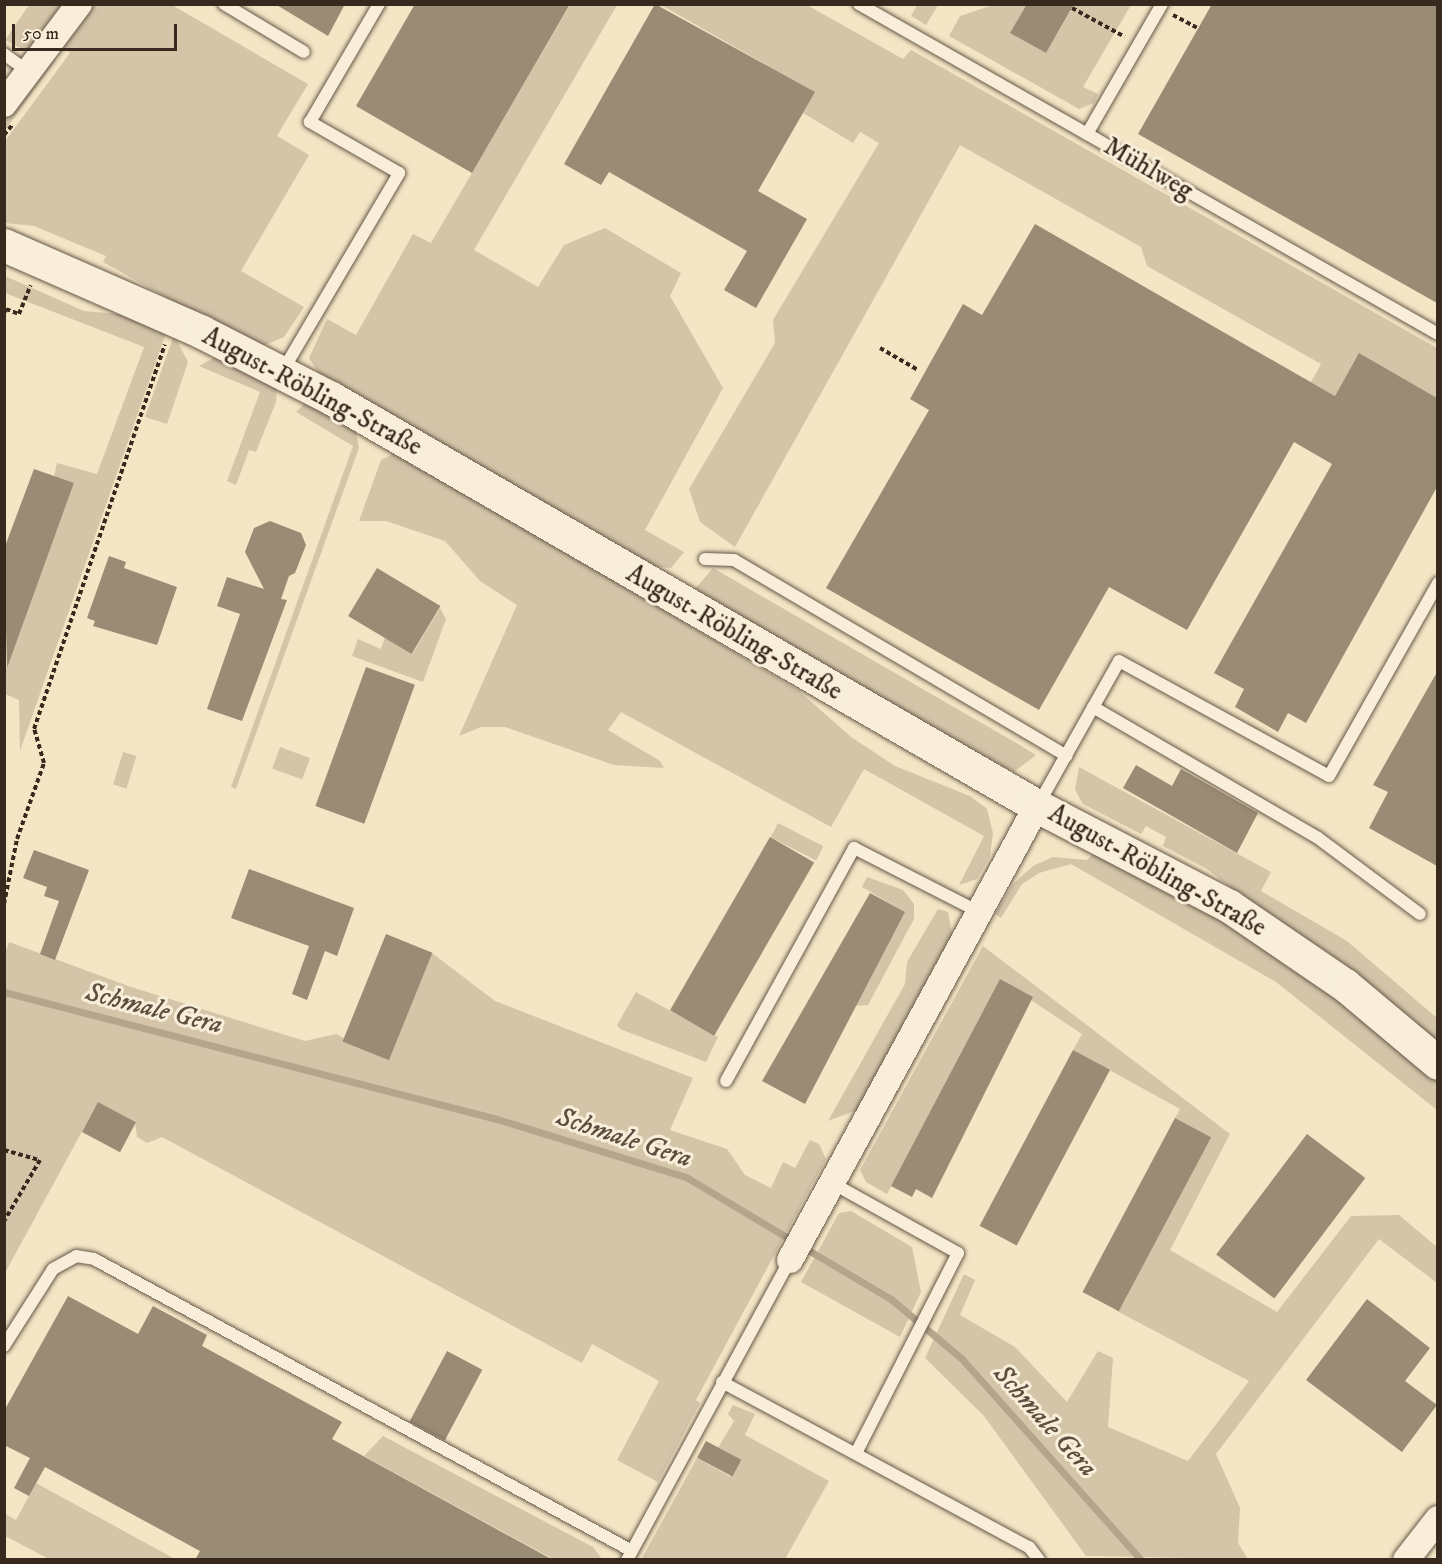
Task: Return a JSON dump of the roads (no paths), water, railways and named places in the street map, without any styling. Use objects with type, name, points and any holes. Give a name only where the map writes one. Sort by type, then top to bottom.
[{"type":"street","points":[[4,104],[79,4]]},
{"type":"street","name":"August-Röbling-Straße","points":[[4,245],[174,319],[281,373],[1037,806],[1229,906],[1287,942],[1437,1063]]},
{"type":"street","points":[[790,1260],[1037,806]]},
{"type":"street","points":[[1406,1560],[1437,1519]]},
{"type":"lane","points":[[224,4],[304,52]]},
{"type":"lane","points":[[281,373],[399,173],[310,122],[379,4]]},
{"type":"lane","name":"Mühlweg","points":[[861,5],[1437,334]]},
{"type":"lane","points":[[1088,134],[1161,6]]},
{"type":"lane","points":[[4,54],[29,72]]},
{"type":"lane","points":[[705,559],[734,560],[1067,756]]},
{"type":"lane","points":[[1037,806],[1119,661],[1329,776],[1437,584]]},
{"type":"lane","points":[[1093,707],[1318,838],[1420,914]]},
{"type":"lane","points":[[726,1081],[854,848],[979,912]]},
{"type":"lane","points":[[832,1183],[958,1253],[856,1453]]},
{"type":"lane","points":[[4,1346],[52,1269],[76,1256],[94,1259],[630,1555],[790,1260]]},
{"type":"lane","points":[[722,1382],[1029,1547],[1039,1560]]},
{"type":"waterway","name":"Schmale Gera","points":[[4,992],[497,1119],[686,1177],[793,1241]]},
{"type":"waterway","name":"Schmale Gera","points":[[803,1247],[891,1299],[962,1359],[1141,1560]]}]
